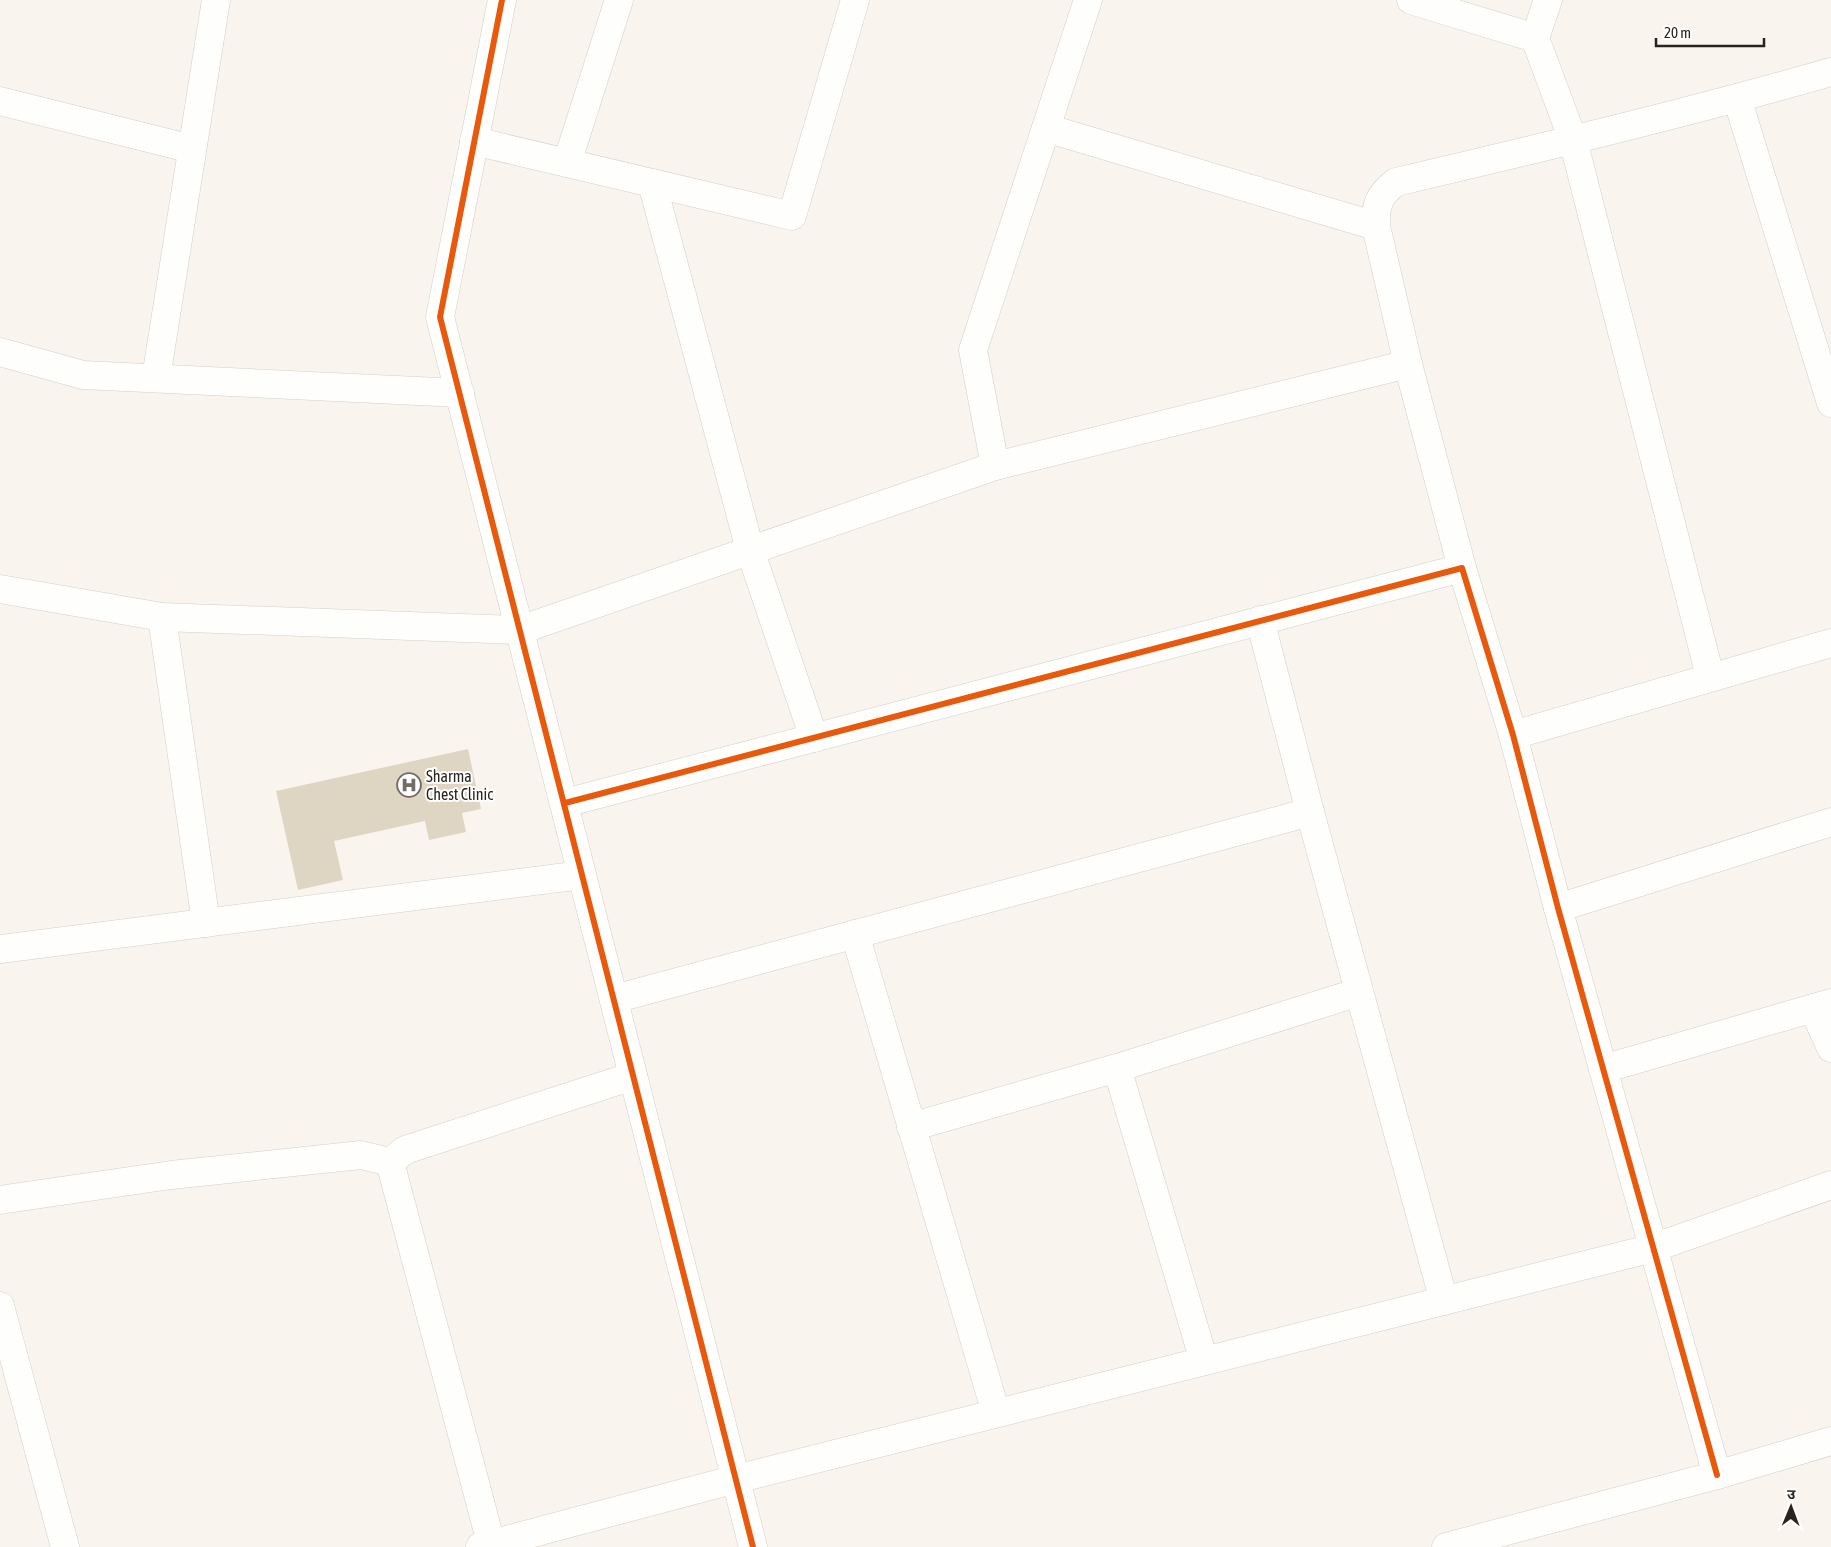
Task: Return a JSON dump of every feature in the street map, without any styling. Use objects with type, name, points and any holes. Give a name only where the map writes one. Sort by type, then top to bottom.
[{"type":"street","points":[[156,378],[216,0]]},
{"type":"street","points":[[502,0],[440,317],[753,1547]]},
{"type":"street","points":[[567,163],[619,0]]},
{"type":"street","points":[[474,141],[792,216],[855,0]]},
{"type":"street","points":[[995,466],[973,350],[1088,0]]},
{"type":"street","points":[[1411,0],[1535,38]]},
{"type":"street","points":[[1548,0],[1535,38],[1573,140],[1710,676]]},
{"type":"street","points":[[1717,1475],[1558,908],[1513,735],[1462,568],[1408,364],[1376,226],[1376,211],[1385,190],[1396,182],[1573,140],[1831,72]]},
{"type":"street","points":[[1738,98],[1831,403]]},
{"type":"street","points":[[0,101],[192,149]]},
{"type":"street","points":[[1046,128],[1376,226]]},
{"type":"street","points":[[652,183],[750,550],[814,738]]},
{"type":"street","points":[[0,352],[83,375],[460,393]]},
{"type":"street","points":[[0,589],[162,617],[520,630],[995,466],[1408,364]]},
{"type":"street","points":[[565,803],[1462,568]]},
{"type":"street","points":[[162,617],[206,922]]},
{"type":"street","points":[[1260,620],[1310,812],[1444,1301]]},
{"type":"street","points":[[1513,735],[1710,676],[1831,643]]},
{"type":"street","points":[[614,999],[1310,812]]},
{"type":"street","points":[[1558,908],[1831,822]]},
{"type":"street","points":[[0,949],[582,875]]},
{"type":"street","points":[[855,934],[996,1413]]},
{"type":"street","points":[[911,1127],[1117,1068],[1359,992]]},
{"type":"street","points":[[1603,1069],[1822,1006],[1831,1048]]},
{"type":"street","points":[[1117,1068],[1204,1361]]},
{"type":"street","points":[[390,1162],[405,1150],[633,1076]]},
{"type":"street","points":[[0,1200],[171,1175],[361,1155],[390,1162]]},
{"type":"street","points":[[390,1162],[488,1546],[736,1479],[1653,1248],[1831,1185]]},
{"type":"street","points":[[0,1306],[65,1547]]},
{"type":"street","points":[[1446,1547],[1717,1475],[1831,1441]]},
{"type":"building","points":[[468,749],[481,809],[462,813],[466,832],[429,840],[425,821],[334,841],[343,880],[298,890],[276,791]]},
{"type":"cycle path","points":[[502,0],[440,317],[753,1547]]},
{"type":"cycle path","points":[[565,803],[1462,568],[1513,735],[1558,908],[1717,1475]]},
{"type":"place","name":"Sharma Chest Clinic","points":[[409,785]]}]
